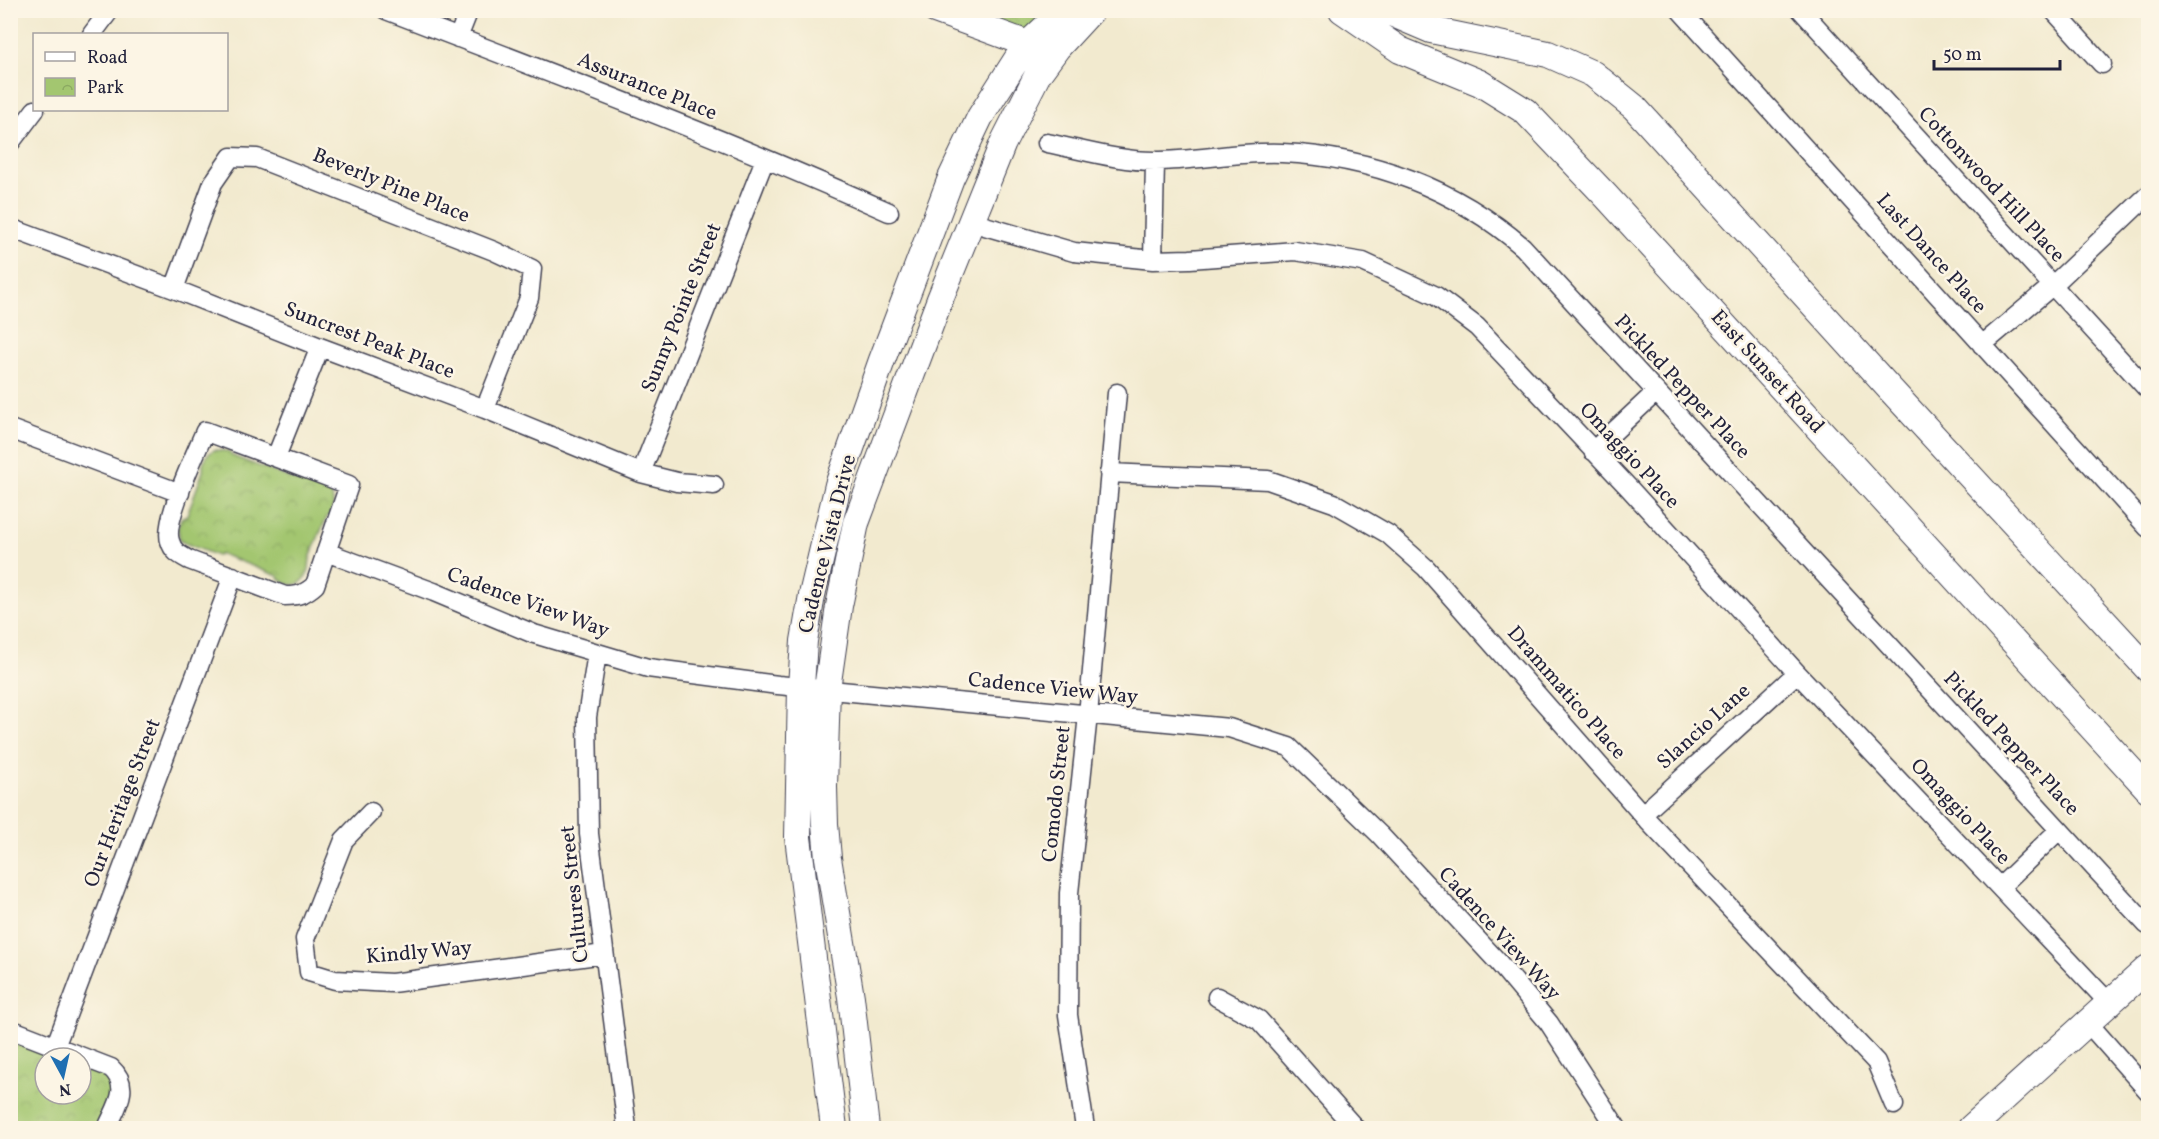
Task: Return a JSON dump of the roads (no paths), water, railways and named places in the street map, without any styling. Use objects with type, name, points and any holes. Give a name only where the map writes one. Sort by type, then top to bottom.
[{"type":"street","points":[[93,33],[110,10]]},
{"type":"street","name":"Assurance Place","points":[[386,10],[596,90],[889,212]]},
{"type":"street","points":[[458,38],[469,10]]},
{"type":"street","points":[[935,10],[1028,44],[1058,48]]},
{"type":"street","name":"Cadence Vista Drive","points":[[832,1128],[798,837],[801,687],[804,641],[812,595],[838,485],[951,178],[980,117],[1028,44],[1064,10]]},
{"type":"street","name":"Cadence Vista Drive","points":[[866,1126],[851,997],[828,858],[824,787],[827,689],[839,606],[856,523],[1003,143],[1038,75],[1058,48],[1092,10]]},
{"type":"street","name":"East Sunset Road","points":[[1342,10],[1400,50],[1480,83],[1525,111],[1606,196],[2148,789]]},
{"type":"street","points":[[1384,10],[1431,30],[1548,54],[1593,74],[1634,107],[2148,669]]},
{"type":"street","name":"Last Dance Place","points":[[1680,10],[2148,528]]},
{"type":"street","name":"Cottonwood Hill Place","points":[[1801,10],[2148,390]]},
{"type":"street","points":[[2061,13],[2102,64]]},
{"type":"street","points":[[10,143],[35,111]]},
{"type":"street","name":"Pickled Pepper Place","points":[[1047,142],[1128,160],[1155,161],[1291,154],[1368,164],[1432,187],[1499,226],[1523,247],[2147,925]]},
{"type":"street","name":"Beverly Pine Place","points":[[174,289],[213,183],[231,157],[257,158],[494,251],[532,269],[529,298],[485,410]]},
{"type":"street","name":"Sunny Pointe Street","points":[[641,473],[765,159]]},
{"type":"street","points":[[1153,260],[1155,161]]},
{"type":"street","points":[[1982,345],[2053,285],[2148,195]]},
{"type":"street","name":"Omaggio Place","points":[[971,222],[1074,252],[1153,260],[1295,251],[1363,262],[1436,296],[1477,327],[1797,673],[2110,1004]]},
{"type":"street","name":"Suncrest Peak Place","points":[[10,228],[174,289],[641,473],[677,482],[714,485]]},
{"type":"street","points":[[276,457],[320,347]]},
{"type":"street","points":[[1593,451],[1656,392]]},
{"type":"street","name":"Comodo Street","points":[[1085,1128],[1068,1015],[1069,904],[1117,393]]},
{"type":"street","points":[[10,429],[180,493]]},
{"type":"street","points":[[206,431],[276,457],[350,485],[315,585],[306,593],[296,596],[285,596],[176,553],[170,543],[168,532],[180,493],[206,431]]},
{"type":"street","name":"Drammatico Place","points":[[1109,473],[1268,480],[1334,503],[1388,534],[1426,568],[1642,814],[1876,1062],[1894,1105]]},
{"type":"street","name":"Cadence View Way","points":[[326,552],[434,592],[534,634],[648,668],[729,680],[1229,729],[1289,747],[1380,835],[1498,962],[1549,1023],[1617,1128]]},
{"type":"street","name":"Our Heritage Street","points":[[55,1046],[233,576]]},
{"type":"street","name":"Cultures Street","points":[[597,653],[586,717],[589,834],[627,1128]]},
{"type":"street","name":"Slancio Lane","points":[[1642,814],[1797,673]]},
{"type":"street","name":"Kindly Way","points":[[371,812],[344,840],[305,939],[309,972],[335,980],[392,982],[604,954]]},
{"type":"street","points":[[2000,887],[2059,830]]},
{"type":"street","points":[[1971,1128],[2148,969]]},
{"type":"street","points":[[1217,997],[1259,1020],[1355,1128]]},
{"type":"street","points":[[2088,1023],[2148,1091]]},
{"type":"street","points":[[10,1029],[52,1046]]},
{"type":"street","points":[[93,1061],[111,1068],[118,1074],[122,1086],[107,1128]]},
{"type":"street","points":[[832,1128],[866,1126]]}]
